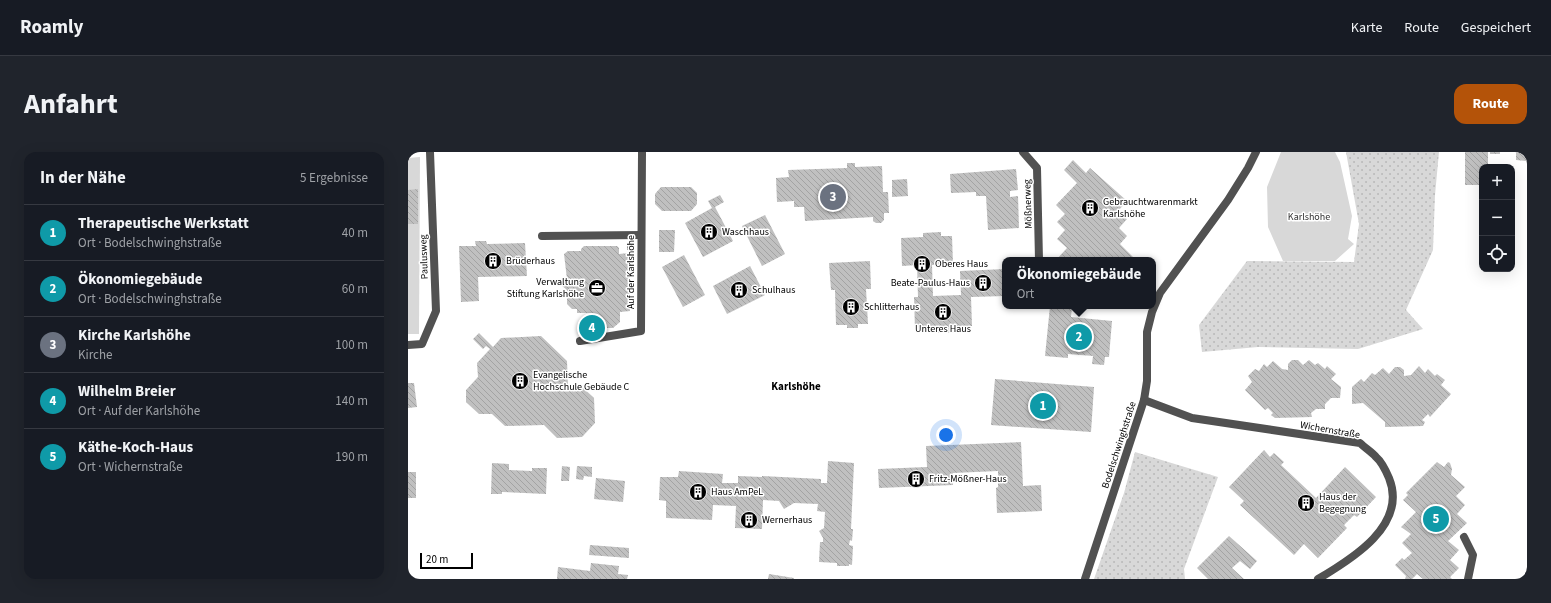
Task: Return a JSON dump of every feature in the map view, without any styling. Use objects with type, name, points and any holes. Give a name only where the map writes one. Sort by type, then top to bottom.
[{"type":"street","name":"Paulusweg","points":[[408,345],[422,344],[436,312],[430,152]]},
{"type":"street","name":"Auf der Karlshöhe","points":[[580,341],[641,331],[642,152]]},
{"type":"street","name":"Mößnerweg","points":[[1023,152],[1036,168],[1039,257]]},
{"type":"street","name":"Bodelschwinghstraße","points":[[1156,302],[1160,293],[1228,200],[1256,152]]},
{"type":"street","points":[[542,236],[641,236]]},
{"type":"street","name":"Bodelschwinghstraße","points":[[1085,579],[1144,400],[1147,332],[1153,309]]},
{"type":"street","name":"Wichernstraße","points":[[1144,400],[1192,418],[1360,443],[1377,457],[1386,471],[1392,485],[1393,502],[1388,518],[1374,538],[1352,558],[1318,579]]},
{"type":"street","points":[[1464,537],[1473,555],[1468,579]]},
{"type":"green space","name":"Karlshöhe","points":[[1281,152],[1335,152],[1340,162],[1352,216],[1348,239],[1354,244],[1335,261],[1283,261],[1268,227],[1267,187]]},
{"type":"green space","points":[[1346,152],[1439,152],[1435,195],[1433,250],[1406,310],[1423,329],[1358,349],[1258,347],[1202,352],[1199,325],[1247,261],[1354,262],[1359,224]]},
{"type":"green space","points":[[420,157],[419,334],[408,334],[408,158]]},
{"type":"green space","points":[[1135,452],[1218,477],[1184,569],[1185,579],[1094,579],[1124,493]]},
{"type":"building","points":[[1465,152],[1488,152],[1488,164],[1479,164],[1479,185],[1465,185]]},
{"type":"building","points":[[1490,152],[1500,152],[1500,154],[1490,154]]},
{"type":"building","points":[[1516,152],[1527,152],[1527,161],[1516,160]]},
{"type":"building","name":"Gebrauchtwarenmarkt Karlshöhe","points":[[1073,160],[1086,173],[1090,168],[1127,201],[1118,211],[1127,219],[1119,228],[1127,236],[1120,244],[1133,257],[1059,257],[1067,248],[1057,239],[1065,230],[1057,222],[1065,214],[1056,205],[1077,183],[1064,170]]},
{"type":"building","points":[[847,163],[855,163],[855,167],[882,166],[883,192],[888,192],[889,213],[884,213],[884,220],[881,223],[876,223],[873,221],[873,217],[805,221],[804,207],[794,207],[794,201],[777,202],[776,178],[789,177],[788,170],[847,168]]},
{"type":"building","points":[[1016,169],[1018,190],[1010,191],[1010,197],[1018,196],[1019,228],[988,230],[986,196],[976,196],[976,192],[951,193],[950,174]]},
{"type":"building","points":[[907,179],[908,196],[892,197],[892,180]]},
{"type":"building","points":[[661,187],[691,187],[697,193],[697,204],[691,211],[662,211],[655,204],[655,194]]},
{"type":"building","points":[[418,189],[418,224],[408,224],[408,190]]},
{"type":"building","name":"Waschhaus","points":[[720,195],[724,202],[715,207],[733,241],[703,257],[685,223],[712,208],[708,201]]},
{"type":"building","points":[[765,215],[785,254],[762,266],[742,226]]},
{"type":"building","points":[[659,230],[675,230],[674,252],[659,252]]},
{"type":"building","points":[[941,232],[941,236],[952,236],[953,264],[932,265],[933,296],[961,295],[960,271],[1002,269],[1002,296],[971,297],[972,326],[962,326],[962,332],[933,333],[933,328],[915,329],[914,297],[918,297],[917,265],[902,266],[901,238],[923,237],[923,233]]},
{"type":"building","name":"Brüderhaus","points":[[475,241],[486,241],[487,244],[525,243],[527,276],[478,277],[479,301],[461,302],[459,246],[476,246]]},
{"type":"building","name":"Verwaltung Stiftung Karlshöhe","points":[[584,246],[617,246],[619,248],[619,254],[629,253],[630,311],[620,312],[620,322],[613,328],[599,328],[592,322],[592,313],[577,313],[577,309],[572,309],[567,304],[567,290],[561,285],[567,279],[564,254],[568,251],[581,251]]},
{"type":"building","points":[[684,255],[705,295],[683,307],[662,267]]},
{"type":"building","name":"Schlitterhaus","points":[[870,261],[871,289],[866,289],[868,324],[858,324],[858,328],[847,328],[847,325],[836,325],[835,290],[831,290],[829,263]]},
{"type":"building","name":"Schulhaus","points":[[750,266],[765,295],[727,314],[713,286]]},
{"type":"building","points":[[1050,309],[1072,309],[1071,317],[1112,321],[1109,357],[1105,357],[1104,365],[1092,364],[1093,356],[1068,354],[1068,358],[1045,356]]},
{"type":"building","name":"Evangelische Hochschule Gebäude C","points":[[479,333],[493,347],[501,338],[541,336],[567,361],[568,387],[581,386],[594,398],[595,423],[582,437],[557,438],[544,425],[505,426],[492,414],[479,414],[466,402],[466,390],[478,377],[477,363],[490,349],[486,346],[483,349],[473,339]]},
{"type":"building","points":[[1292,360],[1298,360],[1303,365],[1309,360],[1315,365],[1318,363],[1325,369],[1327,366],[1336,374],[1331,379],[1341,387],[1340,398],[1331,398],[1325,404],[1325,409],[1316,409],[1311,413],[1312,417],[1275,418],[1271,415],[1273,413],[1268,408],[1265,410],[1245,390],[1252,382],[1248,376],[1255,369],[1259,371],[1264,364],[1267,367],[1273,361],[1282,369],[1288,370],[1288,364]]},
{"type":"building","points":[[1419,366],[1425,373],[1428,369],[1435,376],[1437,374],[1445,380],[1441,385],[1451,394],[1430,417],[1428,414],[1422,420],[1425,422],[1423,426],[1385,427],[1385,422],[1363,403],[1352,404],[1352,387],[1361,379],[1364,382],[1372,373],[1375,375],[1383,368],[1389,374],[1395,367],[1400,367],[1404,370],[1404,376],[1411,375]]},
{"type":"building","points":[[995,379],[1094,387],[1091,432],[991,425]]},
{"type":"building","points":[[408,383],[414,383],[417,407],[408,408]]},
{"type":"building","name":"Fritz-Mößner-Haus","points":[[1021,442],[1023,486],[1041,485],[1042,511],[997,513],[996,488],[998,487],[998,471],[953,473],[953,485],[879,488],[878,469],[927,467],[926,446]]},
{"type":"building","name":"Haus der Begegnung","points":[[1264,450],[1270,457],[1274,453],[1284,462],[1281,465],[1316,498],[1345,467],[1376,497],[1357,517],[1354,515],[1344,525],[1347,528],[1318,558],[1304,544],[1294,555],[1240,505],[1244,501],[1229,487]]},
{"type":"building","name":"Wernerhaus","points":[[828,461],[854,463],[851,529],[853,529],[852,541],[850,540],[849,545],[853,546],[852,565],[849,564],[849,566],[837,566],[837,563],[819,562],[820,542],[823,542],[823,538],[819,531],[824,528],[825,512],[817,511],[818,504],[794,503],[784,509],[779,501],[763,500],[762,529],[735,528],[736,506],[713,505],[712,520],[666,518],[666,501],[659,500],[660,477],[678,477],[679,471],[723,474],[722,483],[738,483],[738,476],[762,476],[821,479],[821,483],[827,483]]},
{"type":"building","points":[[1437,462],[1444,467],[1448,462],[1450,463],[1452,469],[1451,475],[1465,487],[1456,496],[1465,505],[1457,514],[1467,523],[1448,541],[1459,550],[1450,560],[1459,568],[1450,577],[1452,579],[1423,579],[1417,574],[1412,579],[1405,579],[1406,576],[1395,565],[1402,558],[1404,560],[1412,553],[1402,543],[1411,534],[1401,527],[1416,512],[1403,500],[1408,495],[1406,493]]},
{"type":"building","points":[[492,463],[509,464],[509,470],[532,471],[532,468],[547,468],[546,494],[502,492],[502,494],[491,494]]},
{"type":"building","points":[[562,466],[570,467],[569,481],[561,481]]},
{"type":"building","points":[[577,466],[592,467],[592,477],[584,476],[583,480],[576,479]]},
{"type":"building","points":[[408,472],[416,472],[416,498],[408,498]]},
{"type":"building","points":[[596,478],[625,481],[623,502],[594,499]]},
{"type":"building","points":[[1229,536],[1257,561],[1250,569],[1240,561],[1232,568],[1244,579],[1208,579],[1197,568]]},
{"type":"building","points":[[590,545],[629,548],[629,558],[589,555]]},
{"type":"building","points":[[591,563],[619,566],[618,574],[628,575],[627,579],[557,579],[558,567],[590,571]]},
{"type":"building","points":[[769,574],[794,578],[794,579],[768,579]]},
{"type":"place","name":"Kirche Karlshöhe","points":[[833,197]]},
{"type":"place","name":"Gebrauchtwarenmarkt Karlshöhe","points":[[1090,208]]},
{"type":"place","name":"Waschhaus","points":[[709,232]]},
{"type":"place","name":"Brüderhaus","points":[[493,261]]},
{"type":"place","name":"Oberes Haus","points":[[922,264]]},
{"type":"place","name":"Beate-Paulus-Haus","points":[[983,283]]},
{"type":"place","name":"Verwaltung Stiftung Karlshöhe","points":[[597,288]]},
{"type":"place","name":"Schulhaus","points":[[739,290]]},
{"type":"place","name":"Schlitterhaus","points":[[851,307]]},
{"type":"place","name":"Unteres Haus","points":[[943,312]]},
{"type":"place","name":"Wilhelm Breier","points":[[592,328]]},
{"type":"place","name":"Ökonomiegebäude","points":[[1079,337]]},
{"type":"place","name":"Evangelische Hochschule Gebäude C","points":[[520,381]]},
{"type":"place","name":"Therapeutische Werkstatt","points":[[1043,406]]},
{"type":"place","name":"Fritz-Mößner-Haus","points":[[916,479]]},
{"type":"place","name":"Haus AmPeL","points":[[698,492]]},
{"type":"place","name":"Haus der Begegnung","points":[[1306,503]]},
{"type":"place","name":"Käthe-Koch-Haus","points":[[1436,519]]},
{"type":"place","name":"Wernerhaus","points":[[749,520]]},
{"type":"district","name":"Karlshöhe","points":[[796,386]]}]
